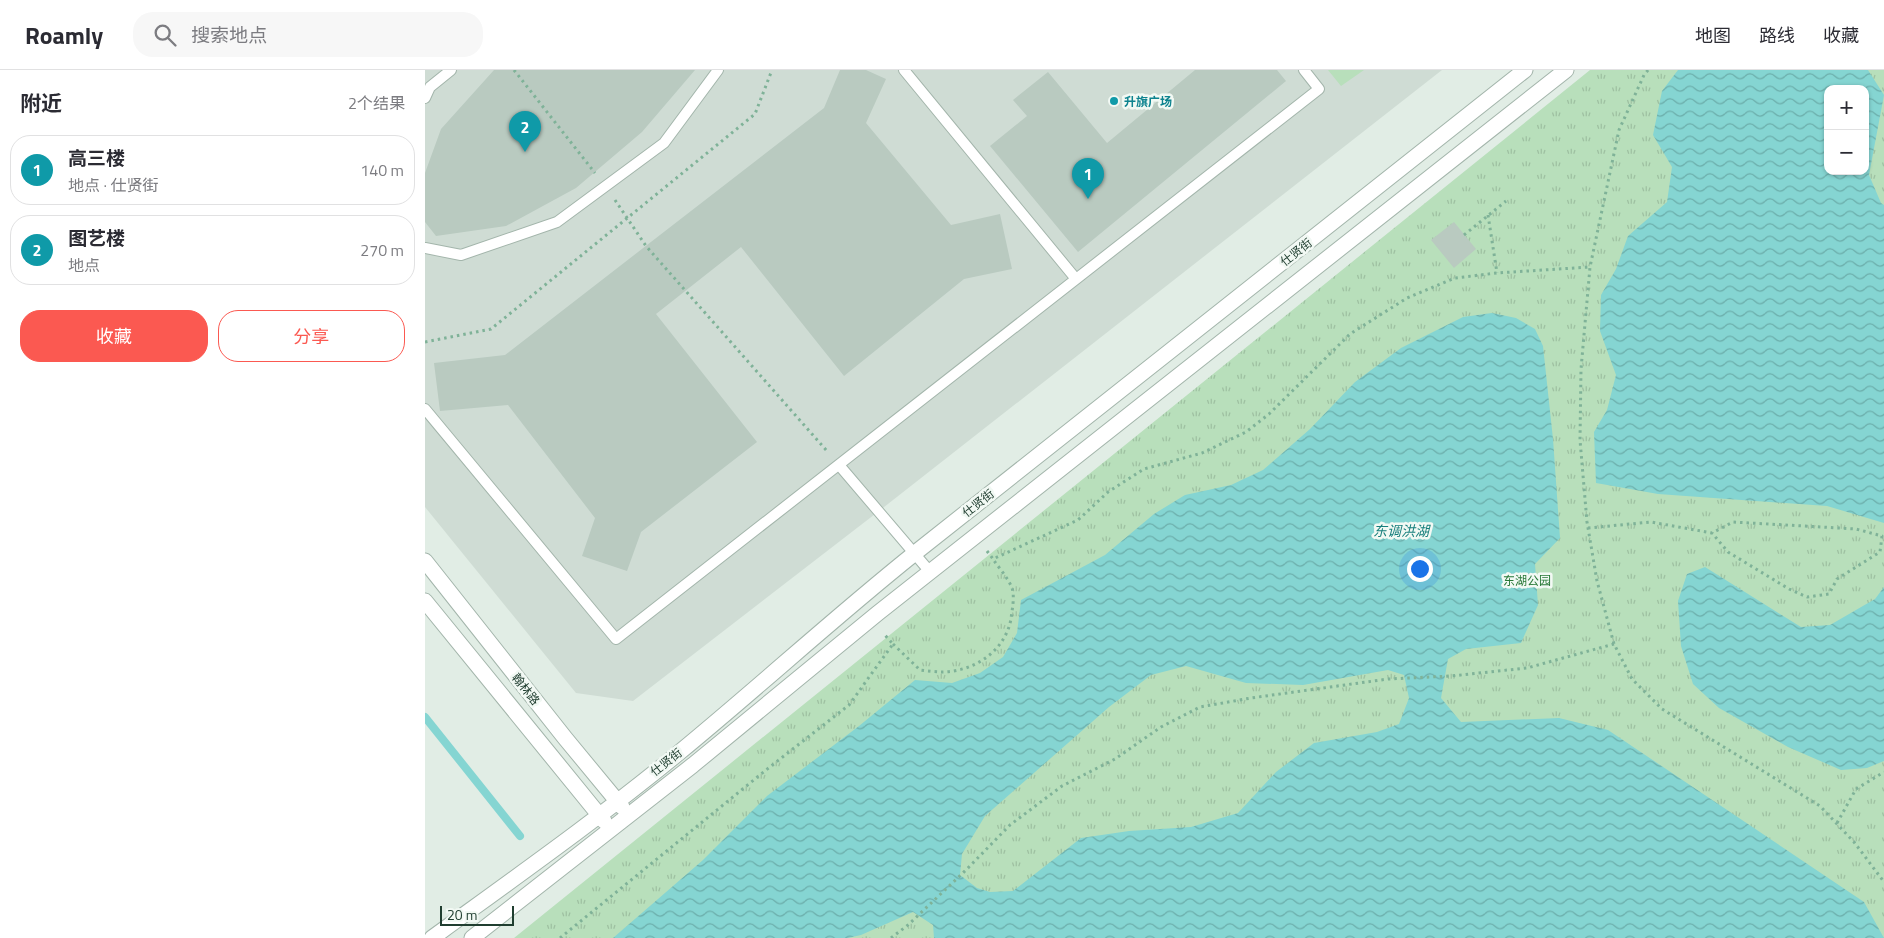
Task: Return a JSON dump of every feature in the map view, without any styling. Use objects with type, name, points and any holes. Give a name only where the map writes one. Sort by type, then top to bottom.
[{"type":"street","name":"仕贤街","points":[[433,938],[680,752],[915,553],[1525,70]]},
{"type":"street","points":[[472,938],[693,765],[878,613],[1566,70]]},
{"type":"street","name":"翰林路","points":[[425,560],[559,730],[629,815]]},
{"type":"street","name":"翰林路","points":[[425,601],[611,829]]},
{"type":"lane","points":[[425,98],[430,87],[451,70]]},
{"type":"lane","points":[[425,248],[461,255],[557,222],[664,143],[718,70]]},
{"type":"lane","points":[[904,70],[1076,279]]},
{"type":"lane","points":[[425,409],[617,639],[1319,89],[1304,70]]},
{"type":"lane","points":[[839,465],[931,572]]},
{"type":"path","points":[[514,70],[594,172]]},
{"type":"path","points":[[425,342],[491,328],[755,114],[772,70]]},
{"type":"path","points":[[1648,70],[1619,130],[1590,267],[1581,369],[1580,440],[1588,528],[1597,582],[1615,644],[1633,678],[1662,709],[1820,806],[1854,842],[1884,882]]},
{"type":"path","points":[[605,186],[646,246],[839,465]]},
{"type":"path","points":[[1464,235],[1506,201]]},
{"type":"path","points":[[1488,215],[1497,272]]},
{"type":"path","points":[[993,559],[1078,520],[1108,492],[1144,469],[1202,453],[1246,432],[1269,414],[1350,334],[1407,298],[1455,278],[1497,272],[1590,267]]},
{"type":"path","points":[[1588,528],[1651,522],[1712,533],[1733,522],[1856,529],[1882,536],[1880,552],[1837,580],[1829,594],[1807,597],[1789,589],[1728,552],[1712,533]]},
{"type":"path","points":[[882,630],[893,644],[920,670],[944,672],[964,668],[985,659],[999,646],[1009,630],[1013,608],[1012,589],[983,546]]},
{"type":"path","points":[[560,938],[849,705],[893,644]]},
{"type":"path","points":[[891,938],[908,925],[1011,825],[1062,786],[1115,759],[1161,727],[1200,707],[1388,679],[1451,676],[1527,668],[1615,644]]},
{"type":"path","points":[[1837,824],[1856,789],[1884,772]]},
{"type":"shaded area","points":[[425,70],[1442,70],[633,701],[576,693],[425,507]]},
{"type":"green space","points":[[1328,70],[1364,70],[1341,86]]},
{"type":"green space","name":"东湖公园","points":[[1590,70],[1884,70],[1884,938],[514,938]]},
{"type":"water","points":[[1678,70],[1868,70],[1884,95],[1869,175],[1881,203],[1884,205],[1884,523],[1827,506],[1658,494],[1596,483],[1594,432],[1607,410],[1616,375],[1600,331],[1601,295],[1616,269],[1628,236],[1667,202],[1672,167],[1653,135],[1662,91]]},
{"type":"water","name":"东调洪湖","points":[[1492,313],[1516,318],[1535,329],[1543,346],[1553,439],[1560,538],[1535,564],[1538,605],[1521,643],[1466,649],[1448,659],[1441,698],[1461,722],[1559,718],[1608,730],[1864,902],[1884,938],[934,938],[933,925],[913,912],[861,935],[848,938],[613,938],[703,860],[767,796],[859,726],[915,680],[952,683],[980,673],[1003,657],[1017,633],[1021,600],[1105,555],[1154,514],[1185,495],[1231,485],[1263,470],[1310,429],[1355,382],[1401,348],[1463,317]],"holes":[[[1186,666],[1246,683],[1303,685],[1388,670],[1404,675],[1409,698],[1399,724],[1377,732],[1314,743],[1276,772],[1238,813],[1191,827],[1129,831],[1081,838],[1013,891],[990,892],[977,888],[960,875],[962,854],[985,816],[1109,707],[1151,675]]]},
{"type":"water","points":[[1705,567],[1801,627],[1830,625],[1875,599],[1884,587],[1884,761],[1867,768],[1841,770],[1788,747],[1719,708],[1693,684],[1681,646],[1678,601],[1687,574]]},
{"type":"building","points":[[494,70],[695,70],[642,132],[576,188],[506,226],[436,236],[425,222],[425,173],[441,129]]},
{"type":"building","points":[[840,70],[866,70],[886,79],[866,123],[951,225],[1000,214],[1012,269],[964,279],[844,376],[741,247],[656,314],[757,442],[641,532],[627,571],[582,556],[595,518],[508,405],[440,411],[434,363],[505,355],[824,108]]},
{"type":"building","points":[[1195,70],[1277,70],[1286,81],[1078,252],[990,146],[1027,116],[1013,100],[1048,72],[1107,143]]},
{"type":"building","points":[[1454,222],[1476,249],[1454,268],[1431,240]]},
{"type":"waterway","points":[[425,717],[520,836]]},
{"type":"place","name":"升旗广场","points":[[1114,101]]},
{"type":"place","name":"图艺楼","points":[[525,152]]},
{"type":"place","name":"高三楼","points":[[1088,199]]}]
